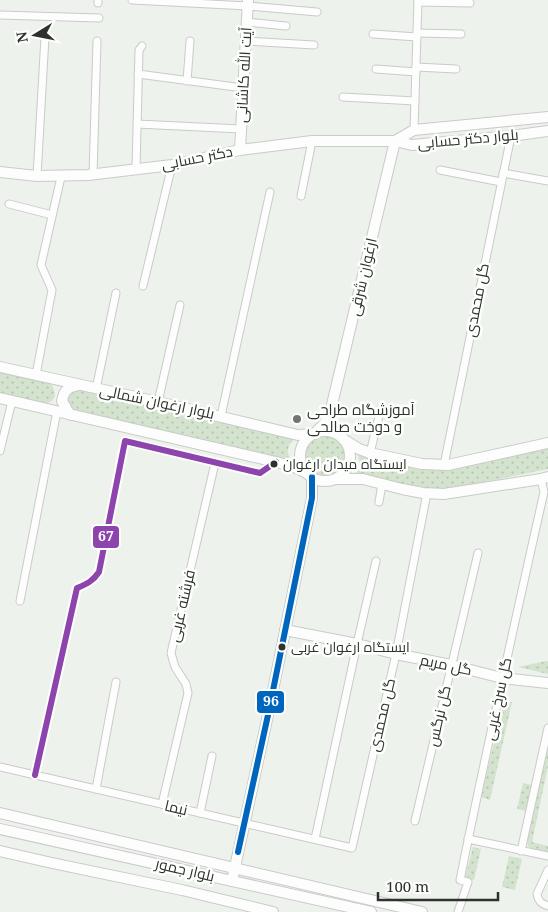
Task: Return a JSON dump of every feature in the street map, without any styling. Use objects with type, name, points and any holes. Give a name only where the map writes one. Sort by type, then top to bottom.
[{"type":"street","points":[[132,0],[248,3],[317,12]]},
{"type":"street","points":[[414,130],[418,1],[470,3]]},
{"type":"street","name":"آیت الله کاشانی","points":[[240,150],[248,3]]},
{"type":"street","points":[[0,15],[99,18]]},
{"type":"street","points":[[247,22],[286,26]]},
{"type":"street","points":[[373,34],[461,34]]},
{"type":"street","points":[[37,176],[45,37]]},
{"type":"street","points":[[93,175],[97,41]]},
{"type":"street","points":[[187,81],[190,41]]},
{"type":"street","points":[[246,41],[314,45]]},
{"type":"street","points":[[136,169],[139,50],[142,46]]},
{"type":"street","points":[[376,69],[456,68]]},
{"type":"street","points":[[138,74],[244,88]]},
{"type":"street","points":[[343,97],[415,101]]},
{"type":"street","name":"بلوار دکتر حسابی","points":[[395,140],[414,130],[548,117]]},
{"type":"street","points":[[137,124],[241,129]]},
{"type":"street","name":"بلوار دکتر حسابی","points":[[395,140],[412,145],[548,131]]},
{"type":"street","name":"گل محمدی","points":[[444,465],[510,136]]},
{"type":"street","name":"دکتر حسابی","points":[[0,172],[37,176],[93,175],[172,164],[240,150],[312,141],[395,140]]},
{"type":"street","name":"ارغوان شرقی","points":[[330,413],[395,140]]},
{"type":"street","points":[[300,196],[312,141]]},
{"type":"street","points":[[143,286],[172,164]]},
{"type":"street","points":[[440,170],[501,182]]},
{"type":"street","points":[[503,173],[548,181]]},
{"type":"street","points":[[36,375],[52,290],[41,264],[60,176]]},
{"type":"street","points":[[221,416],[270,192]]},
{"type":"street","points":[[9,204],[52,215]]},
{"type":"street","points":[[96,389],[116,293]]},
{"type":"street","points":[[158,402],[180,305]]},
{"type":"street","name":"بلوار ارغوان شمالی","points":[[0,367],[298,435],[315,433]]},
{"type":"street","points":[[46,409],[57,399],[59,386],[55,380]]},
{"type":"street","points":[[72,414],[67,410],[62,400],[66,390],[71,386],[79,385]]},
{"type":"street","name":"بلوار ارغوان شمالی","points":[[0,398],[276,462],[292,466],[309,475]]},
{"type":"street","points":[[0,451],[12,401]]},
{"type":"street","points":[[370,454],[381,408]]},
{"type":"street","points":[[20,601],[57,411]]},
{"type":"street","points":[[330,413],[326,423],[308,438],[300,452],[302,467],[309,475],[319,481],[363,479],[427,493],[444,494],[545,478]]},
{"type":"street","points":[[312,498],[332,480],[342,474],[350,461],[348,445],[331,424],[330,413]]},
{"type":"street","points":[[315,433],[330,432],[370,454],[422,464],[444,465],[548,442]]},
{"type":"street","points":[[34,775],[77,588],[88,584],[99,572],[125,441],[260,473],[276,462]]},
{"type":"street","name":"فرشته غربی","points":[[162,804],[188,693],[186,684],[175,667],[170,653],[215,463]]},
{"type":"street","points":[[232,880],[268,716],[312,498],[309,475]]},
{"type":"street","name":"گل سرخ غربی","points":[[458,912],[468,882],[460,880],[468,839],[544,492],[545,478]]},
{"type":"street","points":[[378,502],[382,484]]},
{"type":"street","name":"گل محمدی","points":[[352,848],[396,654],[427,493]]},
{"type":"street","name":"گل نرگس","points":[[415,821],[478,553]]},
{"type":"street","points":[[315,840],[376,562]]},
{"type":"street","name":"گل مریم","points":[[285,630],[357,644],[502,678],[548,684]]},
{"type":"street","points":[[96,790],[116,682]]},
{"type":"street","points":[[521,851],[548,728]]},
{"type":"street","points":[[200,813],[212,756]]},
{"type":"street","name":"نیما","points":[[0,768],[352,848]]},
{"type":"street","points":[[0,813],[422,912]]},
{"type":"street","name":"بلوار جمور","points":[[0,829],[371,912]]},
{"type":"street","points":[[468,839],[548,856]]},
{"type":"street","name":"بلوار جمور","points":[[0,851],[182,890],[273,912]]},
{"type":"street","points":[[548,870],[537,894],[540,903],[548,906]]},
{"type":"green space","points":[[0,372],[49,383],[53,387],[55,396],[52,401],[45,404],[0,393]]},
{"type":"green space","points":[[77,390],[296,438],[288,448],[291,461],[74,411],[67,404],[66,394]]},
{"type":"green space","points":[[321,435],[329,435],[340,441],[346,456],[340,471],[329,477],[321,477],[310,471],[304,460],[304,452],[310,441]]},
{"type":"green space","points":[[548,447],[548,469],[445,490],[416,487],[355,474],[360,465],[358,454],[411,467],[444,470]]},
{"type":"green space","points":[[546,661],[548,661],[548,674],[518,667]]},
{"type":"green space","points":[[504,701],[512,702],[490,800],[481,797]]},
{"type":"green space","points":[[548,746],[548,766],[532,842],[548,846],[548,852],[546,852],[532,849],[527,843]]},
{"type":"green space","points":[[523,783],[536,786],[530,812],[517,809]]},
{"type":"green space","points":[[473,847],[481,849],[474,880],[465,878]]},
{"type":"green space","points":[[509,856],[522,859],[515,890],[502,887]]},
{"type":"transit line","name":"67","points":[[35,775],[77,588],[90,582],[99,572],[125,441],[260,473],[276,462]]},
{"type":"transit line","name":"96","points":[[238,852],[312,498],[312,477]]},
{"type":"place","name":"آموزشگاه طراحی و دوخت صالحی","points":[[297,419]]},
{"type":"place","name":"ایستگاه میدان ارغوان","points":[[274,464]]},
{"type":"place","name":"ایستگاه ارغوان غربی","points":[[282,647]]}]
